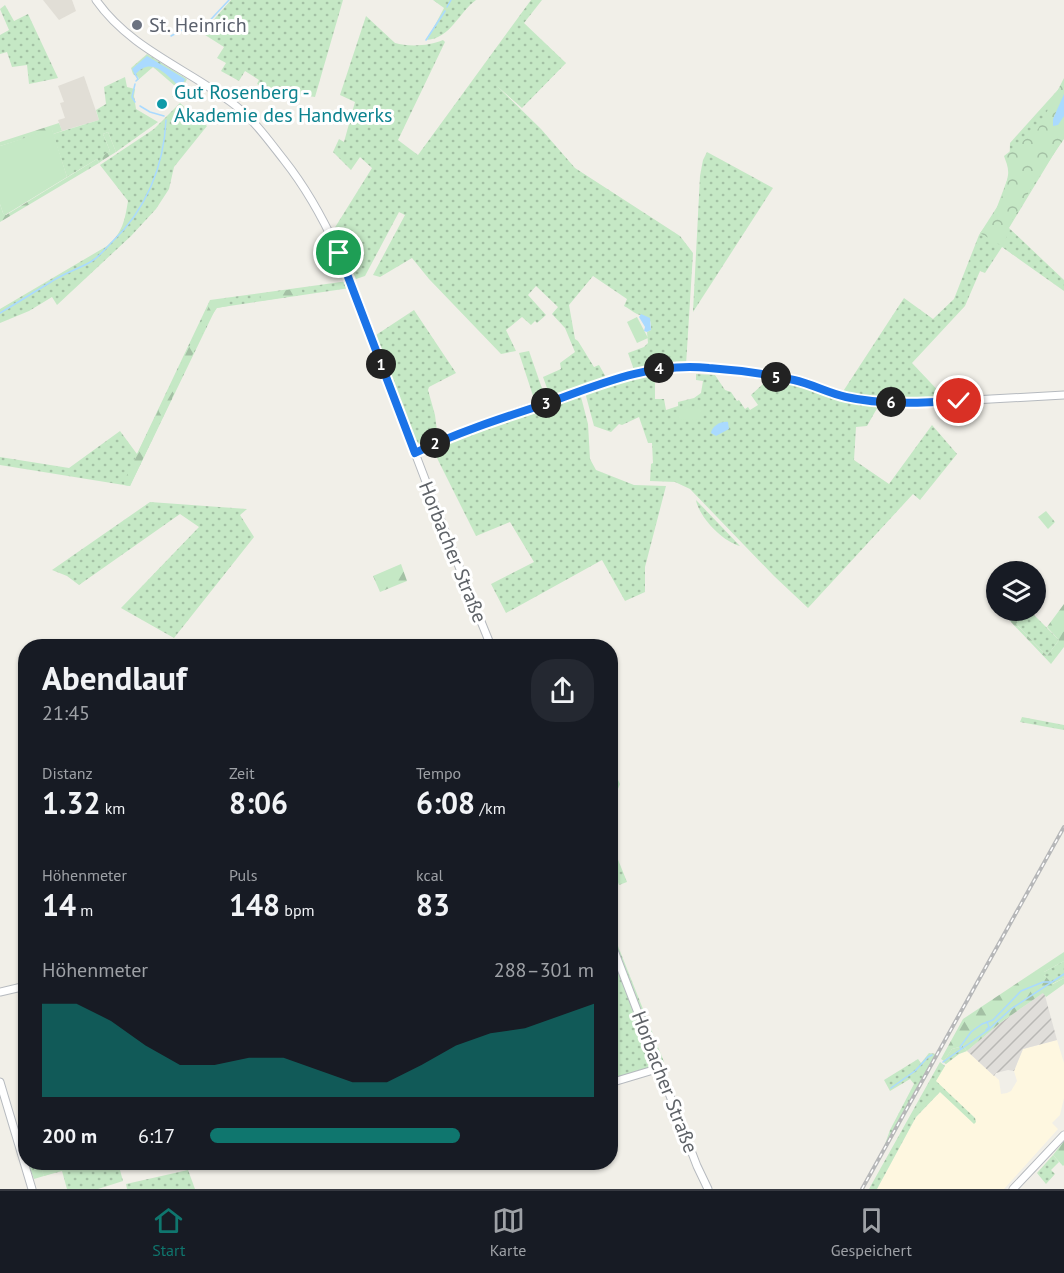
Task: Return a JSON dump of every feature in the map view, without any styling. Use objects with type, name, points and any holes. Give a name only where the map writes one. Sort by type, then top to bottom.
[{"type":"main road","name":"Horbacher Straße","points":[[96,0],[115,24],[135,41],[235,105],[256,125],[294,172],[319,211],[333,238],[449,544],[488,639]]},
{"type":"main road","points":[[415,453],[442,440],[582,390],[657,368],[707,367],[758,374],[795,380],[846,397],[885,402],[959,401],[1064,395]]},
{"type":"main road","name":"Horbacher Straße","points":[[618,960],[697,1166],[708,1189]]},
{"type":"main road","points":[[0,992],[18,988]]},
{"type":"main road","points":[[618,1081],[660,1068]]},
{"type":"main road","points":[[0,1082],[18,1142]]},
{"type":"main road","points":[[1013,1189],[1064,1135]]},
{"type":"main road","points":[[26,1170],[32,1189]]},
{"type":"shaded area","points":[[43,0],[72,0],[76,11],[59,20]]},
{"type":"shaded area","points":[[84,76],[99,120],[62,131],[58,120],[65,118],[60,103],[64,102],[58,86]]},
{"type":"shaded area","points":[[1044,992],[1057,1040],[1023,1049],[1014,1071],[996,1073],[994,1076],[967,1051],[1000,1023]]},
{"type":"shaded area","points":[[1057,1040],[1064,1063],[1064,1098],[1060,1115],[1052,1123],[1058,1129],[1004,1189],[877,1189],[916,1117],[940,1092],[975,1122],[975,1118],[935,1081],[946,1064],[967,1051],[999,1080],[1001,1094],[1007,1093],[1017,1081],[1014,1071],[1023,1049]]},
{"type":"green space","points":[[231,0],[343,0],[315,97],[267,90],[257,84],[259,80],[245,71],[239,81],[221,71],[226,63],[217,58],[224,47],[202,33]]},
{"type":"green space","points":[[433,0],[476,0],[449,30],[427,40],[444,8]]},
{"type":"green space","points":[[531,0],[542,0],[524,23],[566,63],[522,108],[497,86],[541,129],[575,168],[680,236],[693,253],[686,365],[634,370],[628,353],[648,343],[647,332],[651,330],[650,320],[624,306],[627,299],[593,276],[569,305],[575,339],[594,367],[599,365],[607,379],[551,399],[543,377],[561,369],[560,363],[575,352],[565,328],[552,314],[558,307],[536,286],[528,295],[546,315],[531,325],[522,317],[506,330],[516,351],[501,354],[429,279],[412,258],[380,277],[373,275],[405,215],[399,212],[365,276],[356,279],[334,229],[372,168],[360,157],[351,170],[333,152],[339,139],[344,142],[355,102],[340,95],[366,16],[395,43],[426,45],[443,40],[445,42],[398,140],[418,155]]},
{"type":"green space","points":[[5,5],[14,21],[28,14],[58,78],[29,84],[27,65],[12,67],[7,52],[0,54],[0,35],[9,30],[0,9]]},
{"type":"green space","points":[[147,54],[187,79],[182,90],[175,97],[172,97],[178,91],[175,86],[153,67],[137,81],[139,78],[133,74],[131,68]]},
{"type":"green space","points":[[125,77],[127,87],[135,89],[136,109],[158,122],[116,152],[108,132],[103,134],[110,151],[102,156],[103,160],[99,163],[97,159],[67,177],[53,134],[99,120],[96,110],[106,104],[104,87]]},
{"type":"green space","points":[[1064,78],[1064,139],[1004,234],[1007,236],[1002,246],[980,233],[994,214],[1004,190],[1008,172],[1004,156],[1038,129]]},
{"type":"green space","points":[[1064,83],[1064,137],[1009,228],[1064,280],[1064,291],[1002,247],[985,273],[980,271],[965,306],[912,363],[946,399],[881,399],[842,393],[904,298],[933,319],[954,299],[979,235],[997,207],[1009,175],[1010,143]]},
{"type":"green space","points":[[180,103],[207,126],[174,167],[169,189],[156,209],[131,236],[57,305],[52,297],[29,311],[0,323],[0,309],[107,246],[117,236],[124,220],[128,201],[100,165],[154,129]]},
{"type":"green space","points":[[59,123],[62,131],[53,134],[52,130],[0,146],[0,142]]},
{"type":"green space","points":[[52,129],[67,177],[5,215],[0,204],[0,146]]},
{"type":"green space","points":[[108,132],[116,152],[103,160],[101,156],[110,151],[103,134]]},
{"type":"green space","points":[[707,152],[773,188],[693,312],[700,176]]},
{"type":"green space","points":[[97,159],[99,163],[0,222],[0,204],[6,215]]},
{"type":"green space","points":[[348,281],[350,288],[216,308],[130,486],[0,465],[0,457],[69,468],[120,431],[137,454],[210,300]]},
{"type":"green space","points":[[301,288],[303,294],[261,301],[260,294]]},
{"type":"green space","points":[[227,299],[228,306],[217,308],[210,318],[130,486],[124,485],[210,304],[213,301]]},
{"type":"green space","points":[[414,310],[456,373],[429,387],[438,439],[423,445],[416,442],[376,335]]},
{"type":"green space","points":[[637,317],[648,338],[637,343],[627,322]]},
{"type":"green space","points":[[529,351],[546,400],[536,405],[519,353]]},
{"type":"green space","points":[[655,371],[655,399],[664,399],[666,410],[678,406],[678,402],[694,398],[701,393],[703,381],[696,380],[696,374],[715,375],[725,390],[731,392],[745,409],[748,407],[750,410],[758,405],[751,395],[765,382],[766,377],[880,403],[867,426],[856,427],[854,460],[889,484],[932,425],[957,454],[920,500],[913,494],[808,608],[690,489],[675,482],[650,481],[651,464],[653,463],[652,443],[648,443],[639,417],[622,425],[619,424],[611,432],[594,426],[586,396],[587,391],[633,375]]},
{"type":"green space","points":[[580,393],[588,424],[590,459],[596,470],[634,485],[666,486],[645,567],[645,592],[625,601],[602,560],[506,613],[491,584],[534,562],[510,522],[476,536],[432,448]]},
{"type":"green space","points":[[703,407],[703,419],[679,420],[678,408]]},
{"type":"green space","points":[[696,500],[740,546],[726,540],[713,528],[702,514]]},
{"type":"green space","points":[[150,502],[247,509],[240,515],[254,537],[174,638],[121,608],[199,527],[180,514],[79,585],[67,576],[52,570]]},
{"type":"green space","points":[[1046,511],[1055,522],[1048,529],[1038,517]]},
{"type":"green space","points":[[401,564],[407,581],[380,592],[373,576]]},
{"type":"green space","points":[[1064,604],[1064,647],[1051,664],[1010,621],[1018,621],[1016,624],[1047,656],[1059,640],[1047,627]]},
{"type":"green space","points":[[1017,621],[1040,621],[1059,640],[1047,656],[1015,623]]},
{"type":"green space","points":[[1022,717],[1064,725],[1064,730],[1020,722]]},
{"type":"green space","points":[[618,860],[627,882],[619,885],[618,882]]},
{"type":"green space","points":[[618,946],[664,1062],[664,1070],[618,1083]]},
{"type":"green space","points":[[1064,952],[1064,961],[1044,972],[1044,975],[1053,984],[1064,978],[1064,984],[1046,997],[1043,993],[1000,1023],[967,1051],[963,1046],[952,1049],[944,1061],[941,1059],[963,1019]]},
{"type":"green space","points":[[1064,961],[1064,978],[1052,984],[1044,972]]},
{"type":"green space","points":[[963,1046],[967,1051],[946,1064],[943,1062],[952,1049]]},
{"type":"green space","points":[[929,1053],[936,1054],[884,1147],[890,1130],[914,1084],[910,1079],[890,1091],[884,1080],[918,1059],[921,1063]]},
{"type":"green space","points":[[940,1062],[945,1066],[936,1081],[975,1118],[976,1122],[974,1124],[940,1092],[916,1117],[877,1189],[869,1189]]},
{"type":"green space","points":[[1064,1141],[1064,1165],[1063,1166],[1053,1155]]},
{"type":"green space","points":[[1053,1155],[1059,1162],[1051,1170],[1055,1174],[1046,1184],[1037,1173]]},
{"type":"green space","points":[[31,1170],[42,1170],[44,1176],[34,1179]]},
{"type":"green space","points":[[42,1170],[120,1170],[123,1181],[98,1189],[67,1189],[62,1171],[44,1176]]},
{"type":"green space","points":[[42,1170],[62,1170],[44,1176]]},
{"type":"green space","points":[[188,1170],[195,1189],[127,1189],[126,1184]]},
{"type":"water","points":[[147,56],[185,79],[181,88],[159,69],[153,67],[141,69],[135,75],[132,69]]},
{"type":"water","points":[[1064,94],[1064,116],[1058,125],[1053,126],[1053,119]]},
{"type":"water","points":[[641,314],[650,318],[651,330],[647,332],[644,331],[645,327],[639,317]]},
{"type":"water","points":[[728,422],[729,429],[716,436],[711,433],[717,424]]},
{"type":"waterway","points":[[200,31],[229,0]]},
{"type":"waterway","points":[[447,7],[451,0]]},
{"type":"waterway","points":[[426,40],[445,11]]},
{"type":"waterway","points":[[171,36],[193,24],[205,25]]},
{"type":"waterway","points":[[135,74],[138,79],[136,81]]},
{"type":"waterway","points":[[135,84],[132,97],[135,102]]},
{"type":"waterway","points":[[140,106],[164,116]]},
{"type":"waterway","points":[[0,313],[56,279],[92,261],[124,229],[144,201],[151,186],[162,154],[166,120]]},
{"type":"waterway","points":[[943,1062],[988,1030],[1011,1009],[1064,974]]},
{"type":"waterway","points":[[961,1049],[960,1047],[971,1032],[993,1020],[1021,991],[1043,982],[1050,982]]},
{"type":"waterway","points":[[986,1030],[989,1027],[987,1022]]},
{"type":"waterway","points":[[891,1088],[915,1071],[932,1055]]},
{"type":"railway","points":[[862,1189],[1064,827]]},
{"type":"place","name":"St. Heinrich","points":[[137,25]]},
{"type":"place","name":"Gut Rosenberg - Akademie des Handwerks","points":[[162,104]]},
{"type":"route","points":[[339,253],[415,453],[442,440],[582,390],[657,368],[707,367],[758,374],[795,380],[846,397],[885,402],[959,401]]}]
